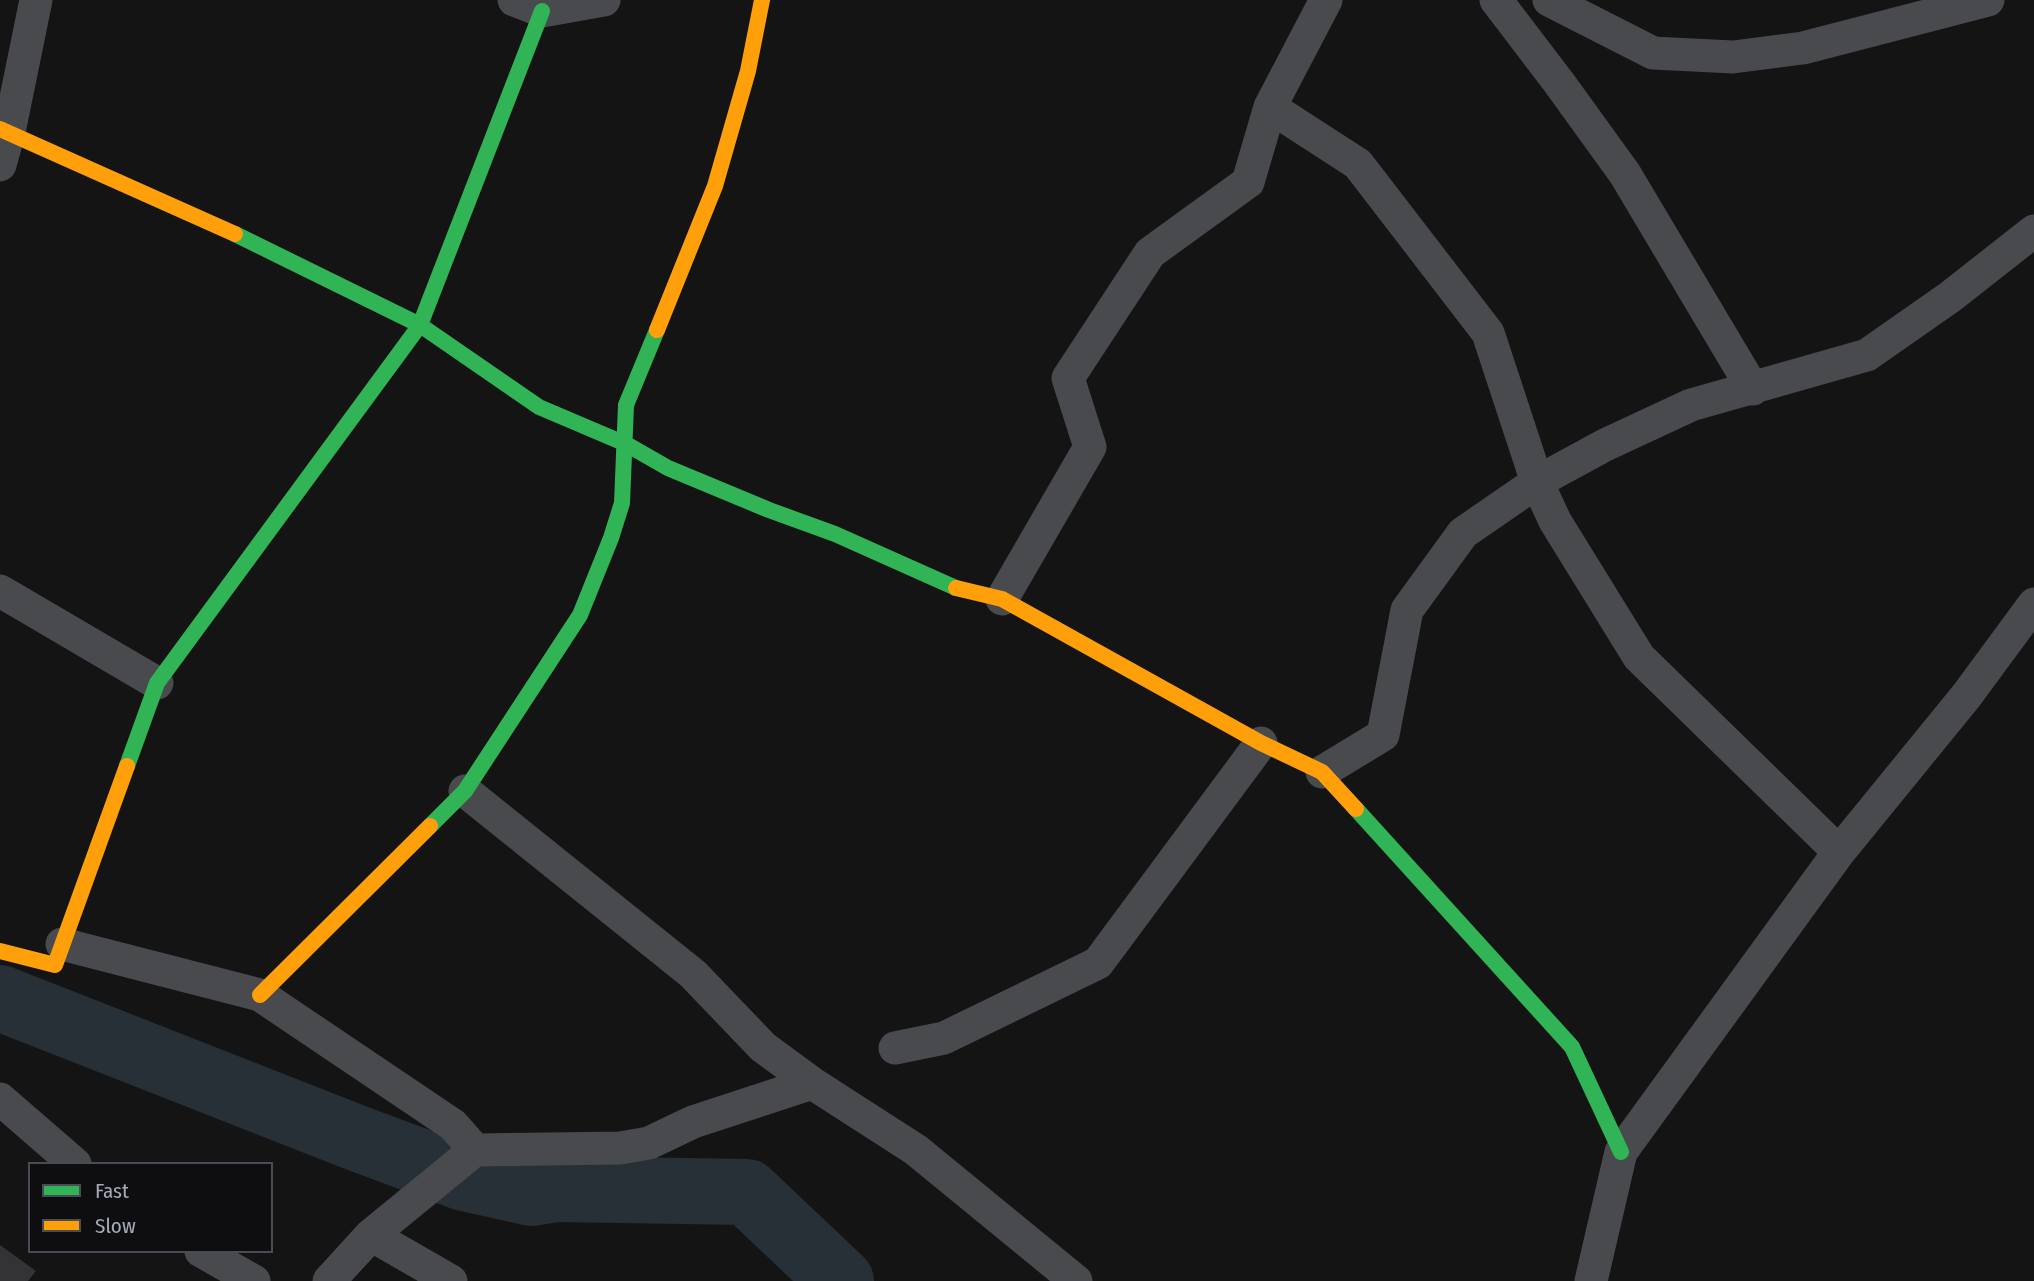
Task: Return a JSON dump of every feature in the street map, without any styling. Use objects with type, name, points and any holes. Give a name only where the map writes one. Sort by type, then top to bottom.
[{"type":"street","points":[[0,165],[5,131],[36,0]]},
{"type":"street","points":[[0,951],[55,965],[157,683],[421,325],[528,6],[604,0]]},
{"type":"street","points":[[260,995],[465,791],[580,615],[622,503],[626,405],[715,186],[748,71],[762,0]]},
{"type":"street","points":[[1002,599],[1090,447],[1068,378],[1150,253],[1248,182],[1270,107],[1326,0]]},
{"type":"street","points":[[1496,0],[1625,174],[1752,389]]},
{"type":"street","points":[[1549,0],[1653,53],[1733,57],[1803,48],[1988,0]]},
{"type":"street","points":[[1270,107],[1358,164],[1488,332],[1537,482],[1555,520],[1639,657],[1839,852]]},
{"type":"street","points":[[5,131],[197,215],[421,325],[539,407],[626,444],[668,468],[835,534],[951,587],[1002,599],[1261,743],[1322,772],[1572,1047],[1621,1152]]},
{"type":"street","points":[[1322,772],[1383,735],[1407,610],[1463,533],[1537,482],[1605,445],[1691,405],[1867,355],[1950,296],[2034,231]]},
{"type":"street","points":[[0,591],[157,683]]},
{"type":"street","points":[[1591,1281],[1621,1152],[1839,852],[1967,695],[2034,604]]},
{"type":"street","points":[[895,1048],[944,1038],[1098,963],[1261,743]]},
{"type":"street","points":[[465,791],[693,974],[762,1047],[812,1083],[916,1150],[1076,1281]]},
{"type":"street","points":[[62,944],[260,995],[453,1125],[475,1150]]},
{"type":"street","points":[[329,1281],[371,1235],[475,1150],[630,1147],[649,1143],[693,1122],[740,1105],[812,1083]]},
{"type":"street","points":[[0,1099],[73,1162]]},
{"type":"street","points":[[371,1235],[451,1281]]},
{"type":"street","points":[[205,1253],[254,1281]]},
{"type":"building","points":[[0,1245],[36,1271],[28,1281],[0,1281]]},
{"type":"waterway","points":[[0,998],[464,1178],[532,1193],[556,1189],[747,1192],[841,1281]]},
{"type":"traffic: fast","points":[[127,766],[157,683],[420,325],[542,11]]},
{"type":"traffic: fast","points":[[235,234],[420,325],[539,407],[626,444],[668,468],[835,534],[956,588]]},
{"type":"traffic: fast","points":[[430,826],[465,791],[580,615],[622,503],[626,405],[657,330]]},
{"type":"traffic: fast","points":[[1356,809],[1572,1047],[1621,1152]]},
{"type":"traffic: slow","points":[[657,330],[715,186],[748,71],[762,0]]},
{"type":"traffic: slow","points":[[0,129],[235,234]]},
{"type":"traffic: slow","points":[[956,588],[1002,599],[1261,743],[1322,772],[1356,809]]},
{"type":"traffic: slow","points":[[0,951],[55,965],[127,766]]},
{"type":"traffic: slow","points":[[260,995],[430,826]]}]
